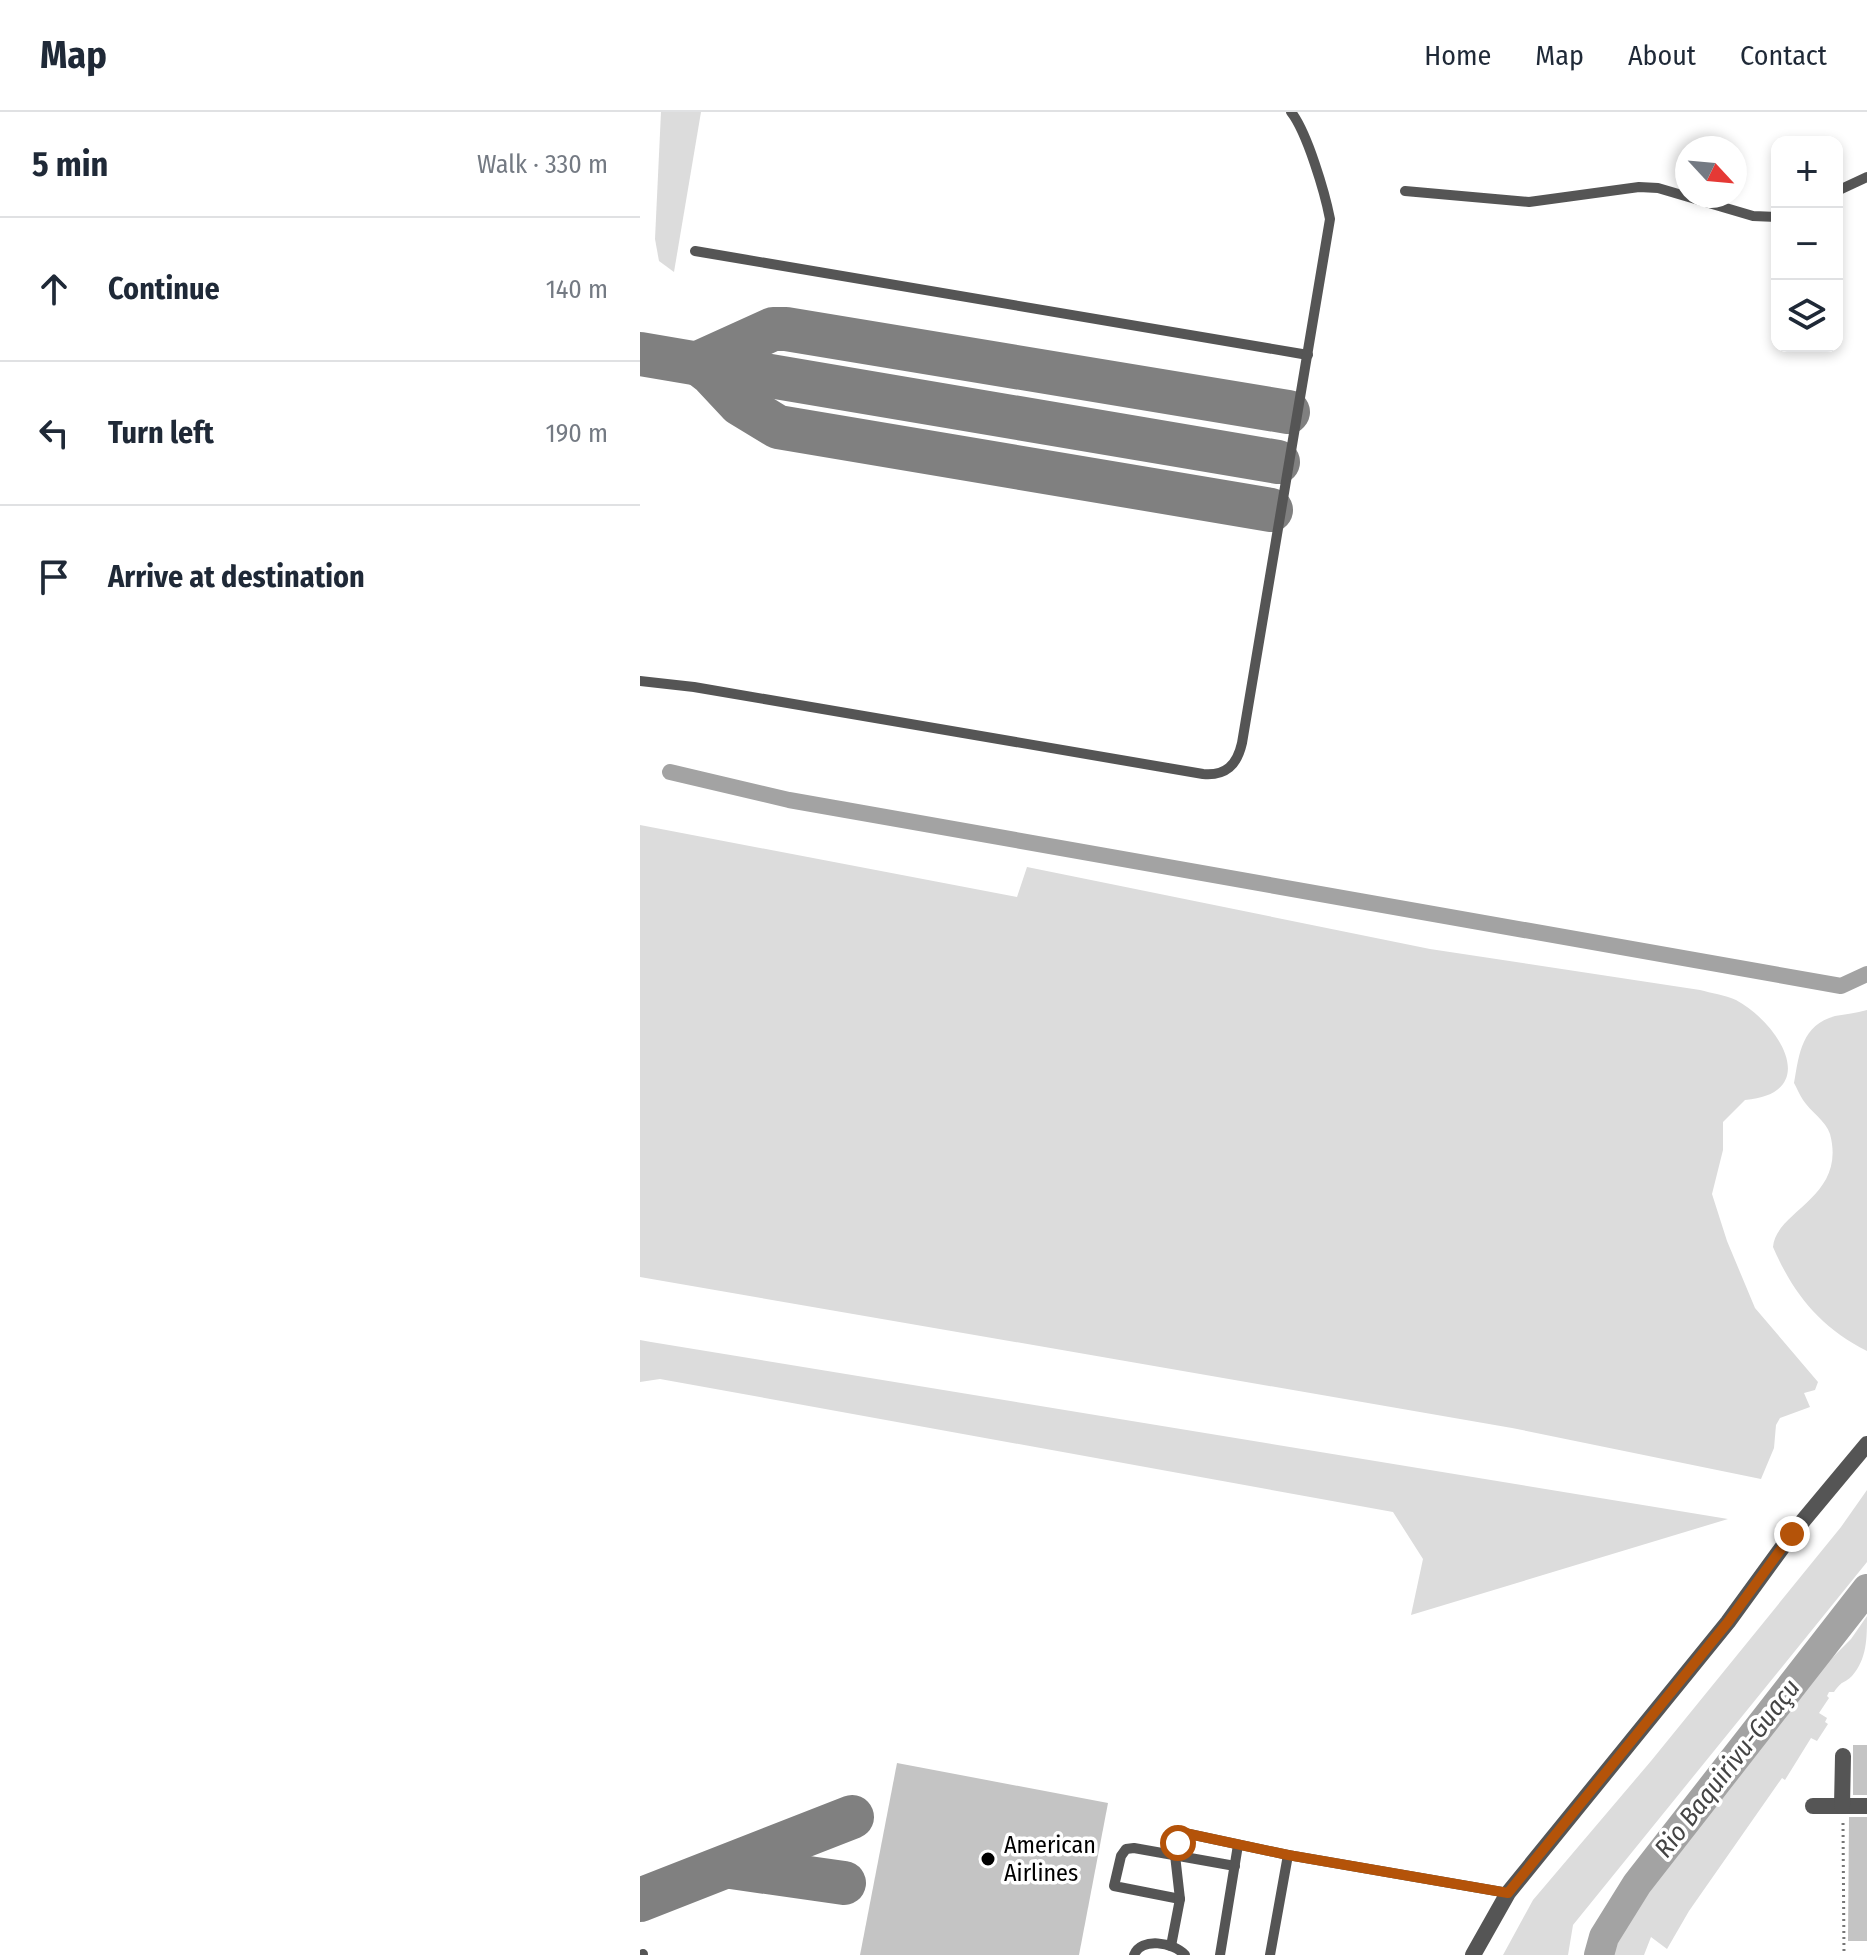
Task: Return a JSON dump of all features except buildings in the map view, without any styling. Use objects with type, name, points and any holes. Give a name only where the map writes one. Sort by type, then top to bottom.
[{"type":"street","points":[[1473,1955],[1508,1893],[1728,1622],[1792,1534],[1867,1444]]},
{"type":"street","points":[[1842,1806],[1843,1756]]},
{"type":"street","points":[[1813,1806],[1867,1806]]},
{"type":"lane","points":[[640,681],[773,700],[1203,774],[1224,773],[1233,765],[1242,743],[1330,219],[1306,144],[1291,112]]},
{"type":"lane","points":[[1843,188],[1867,177]]},
{"type":"lane","points":[[1405,191],[1529,202],[1639,187],[1658,188],[1753,216],[1771,217]]},
{"type":"lane","points":[[695,251],[1308,355]]},
{"type":"lane","points":[[1171,1946],[1180,1899],[1175,1855],[1180,1832],[1288,1855],[1508,1893]]},
{"type":"lane","points":[[1220,1955],[1238,1845]]},
{"type":"lane","points":[[1180,1899],[1114,1886],[1121,1856],[1126,1849],[1235,1866]]},
{"type":"lane","points":[[1270,1955],[1288,1855]]},
{"type":"lane","points":[[1134,1955],[1138,1946],[1144,1943],[1171,1946],[1185,1955]]},
{"type":"path","points":[[1842,1806],[1844,1955]]},
{"type":"shaded area","points":[[661,112],[701,112],[674,272],[659,261],[655,239]]},
{"type":"shaded area","points":[[640,825],[1017,897],[1027,867],[1430,949],[1700,990],[1736,1000],[1767,1024],[1786,1056],[1788,1071],[1783,1085],[1769,1095],[1745,1100],[1723,1122],[1723,1150],[1712,1194],[1727,1241],[1755,1308],[1818,1382],[1815,1390],[1804,1393],[1810,1407],[1780,1418],[1776,1425],[1774,1448],[1761,1479],[1512,1428],[640,1277]]},
{"type":"shaded area","points":[[1867,1010],[1867,1351],[1835,1331],[1810,1308],[1790,1280],[1773,1247],[1777,1234],[1820,1188],[1829,1173],[1833,1156],[1828,1129],[1803,1100],[1794,1083],[1804,1042],[1815,1026],[1824,1020]]},
{"type":"shaded area","points":[[640,1340],[1728,1519],[1411,1615],[1423,1559],[1393,1512],[660,1379],[640,1382]]},
{"type":"shaded area","points":[[1867,1490],[1867,1562],[1573,1925],[1568,1955],[1503,1955],[1533,1900],[1651,1761],[1841,1527]]},
{"type":"shaded area","points":[[1867,1616],[1861,1663],[1852,1676],[1834,1692],[1829,1692],[1829,1698],[1819,1713],[1827,1718],[1825,1722],[1828,1724],[1817,1741],[1811,1738],[1785,1780],[1782,1778],[1689,1911],[1667,1949],[1651,1937],[1644,1955],[1613,1955],[1632,1900],[1703,1805],[1814,1676],[1851,1639]]},
{"type":"waterway","points":[[670,772],[789,800],[1841,986],[1867,974]]},
{"type":"waterway","name":"Rio Baquirivu-Guaçu","points":[[1599,1955],[1604,1937],[1637,1884],[1867,1589]]},
{"type":"taxiway","points":[[1271,510],[778,427],[740,404],[698,363],[773,329],[786,329],[1288,412]]},
{"type":"taxiway","points":[[640,354],[1278,462]]},
{"type":"taxiway","points":[[640,1900],[852,1817]]},
{"type":"taxiway","points":[[731,1867],[844,1883]]},
{"type":"place","name":"American Airlines","points":[[988,1859]]},
{"type":"route","points":[[1178,1843],[1180,1832],[1288,1855],[1508,1893],[1728,1622],[1792,1534]]}]
